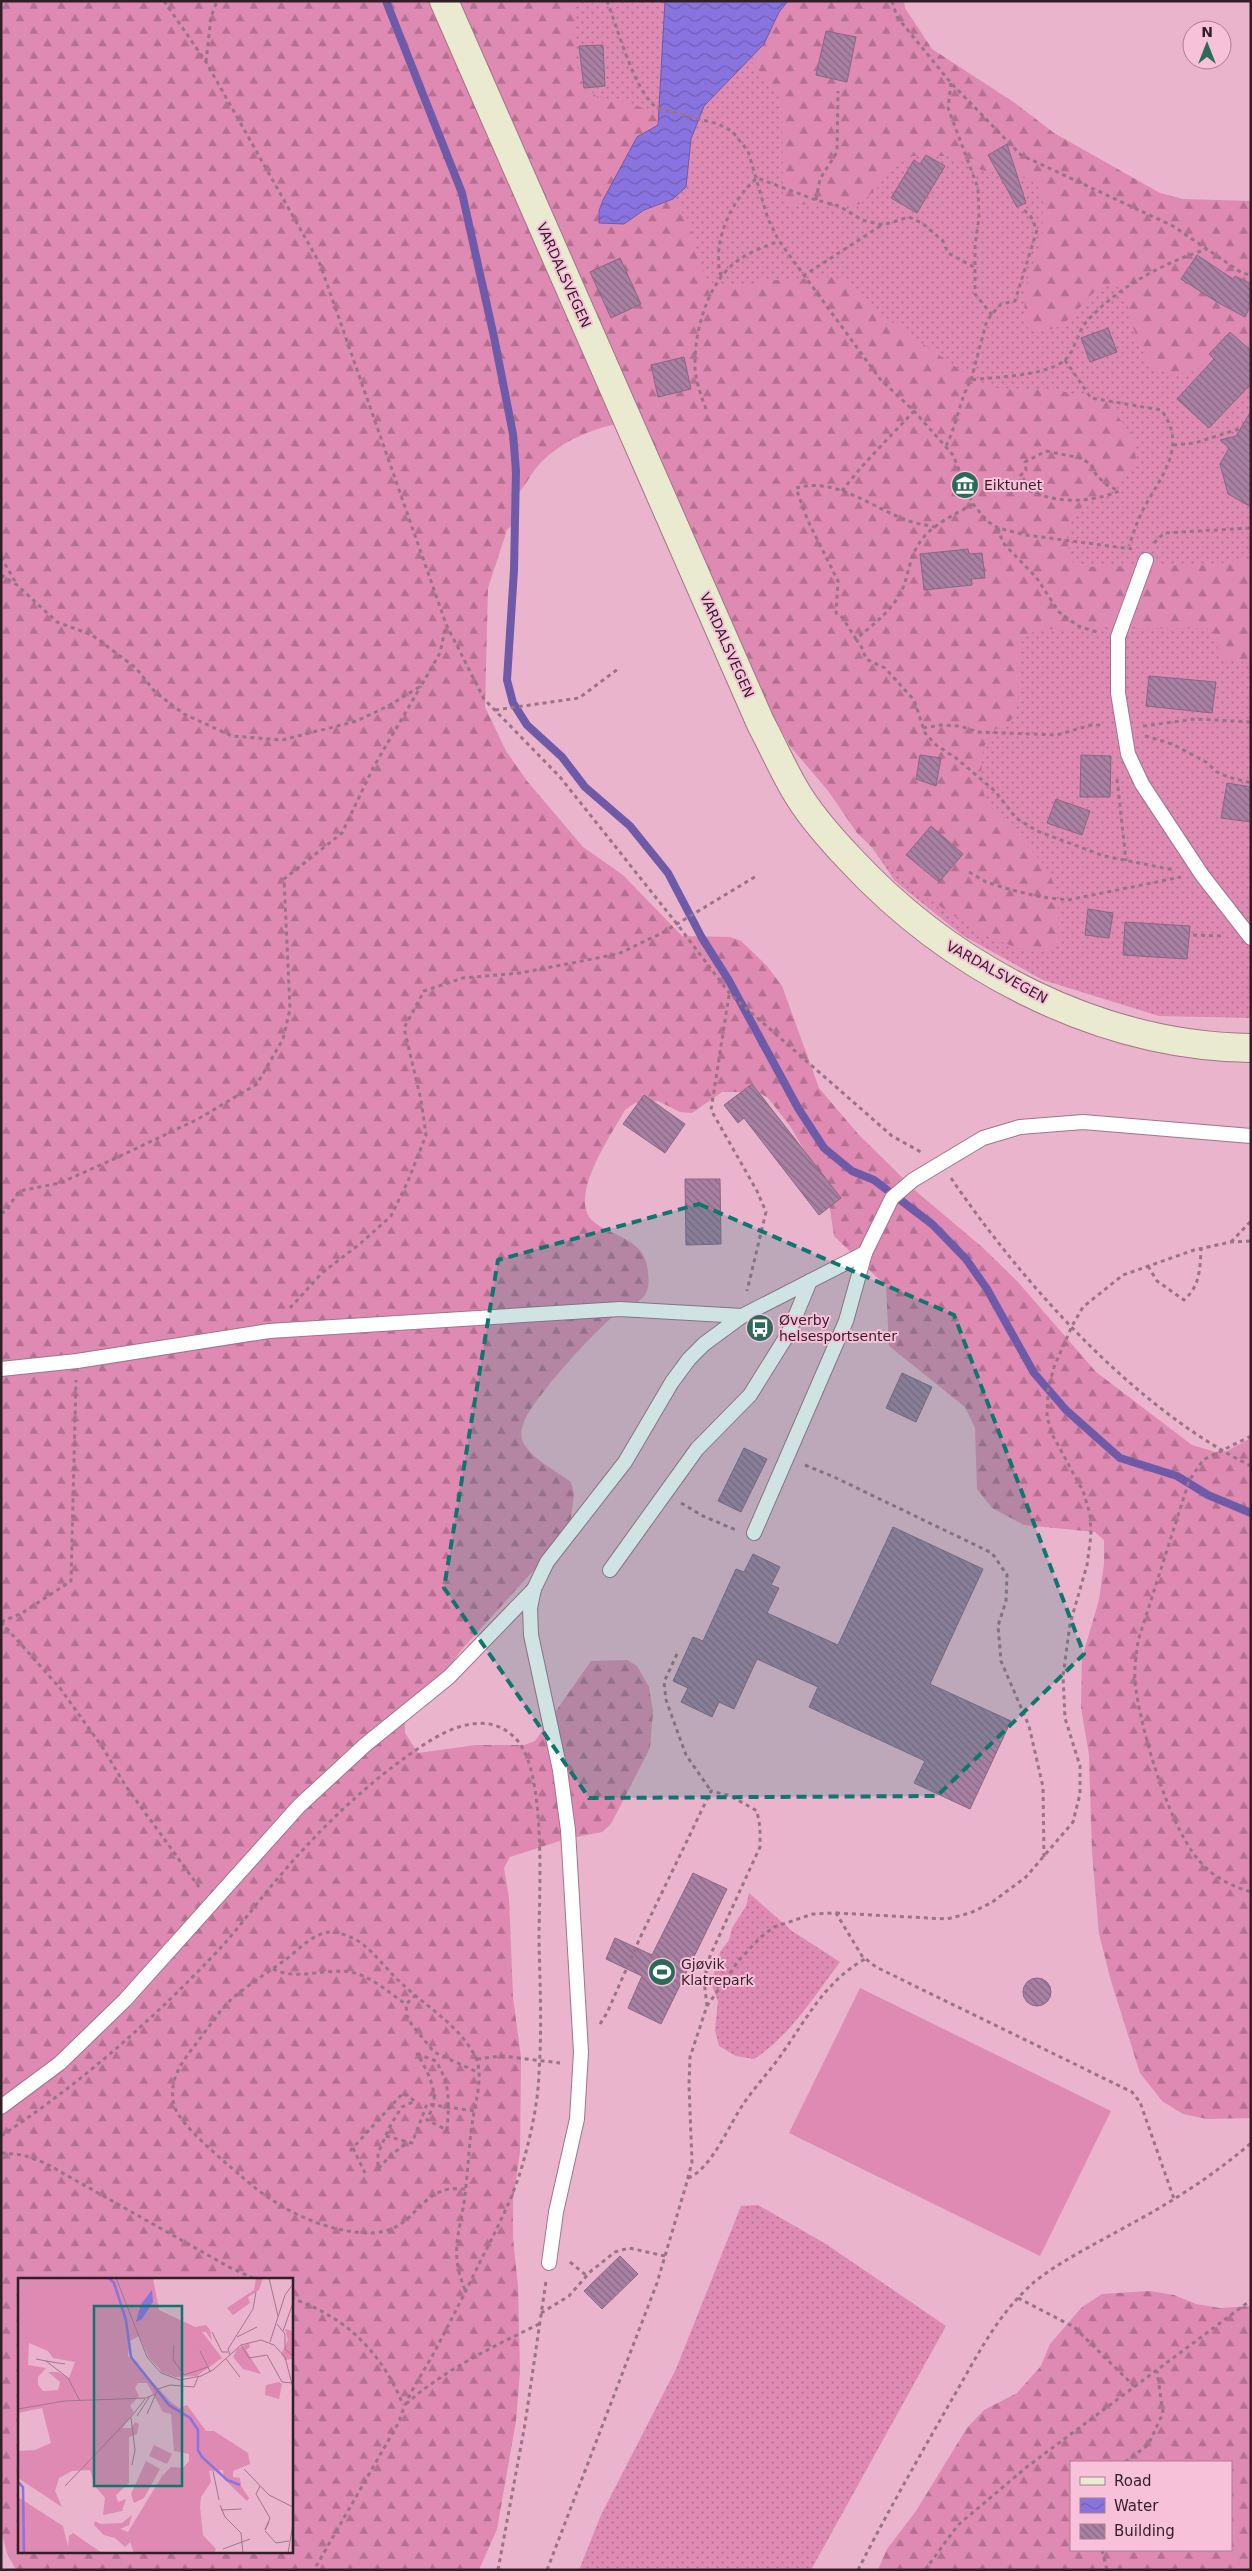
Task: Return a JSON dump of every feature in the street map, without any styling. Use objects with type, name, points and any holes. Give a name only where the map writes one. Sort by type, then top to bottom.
[{"type":"main road","name":"VARDALSVEGEN","points":[[444,1],[761,724],[800,798],[830,837],[867,877],[908,914],[953,950],[1000,977],[1078,1014],[1114,1025],[1171,1040],[1226,1048],[1251,1048]]},
{"type":"lane","points":[[1146,560],[1118,637],[1118,693],[1128,754],[1142,784],[1202,875],[1247,933]]},
{"type":"lane","points":[[754,1533],[846,1321],[865,1252],[892,1198],[912,1180],[983,1138],[1020,1127],[1074,1122],[1152,1126],[1251,1136]]},
{"type":"lane","points":[[548,2263],[556,2212],[577,2119],[581,2058],[568,1830],[560,1770],[531,1635],[530,1608],[534,1589],[547,1562],[625,1462],[672,1382],[689,1359],[704,1344],[742,1316],[865,1252]]},
{"type":"lane","points":[[610,1570],[697,1449],[750,1395],[788,1334],[810,1281]]},
{"type":"lane","points":[[1,1369],[77,1362],[269,1331],[620,1309],[742,1316]]},
{"type":"lane","points":[[1,2106],[60,2063],[125,2000],[299,1806],[365,1745],[449,1677],[534,1589]]},
{"type":"path","points":[[164,1],[206,62],[320,264],[446,624],[484,699],[560,777],[730,994],[892,1136],[940,1163],[970,1206],[1027,1280],[1072,1326],[1153,1401],[1219,1450],[1251,1466]]},
{"type":"path","points":[[206,62],[211,17],[217,1]]},
{"type":"path","points":[[607,1],[638,84],[649,102],[657,108],[718,124],[732,131],[748,151],[768,219],[779,241],[880,379],[914,411],[953,455],[973,504],[983,517],[998,528],[1026,535],[1129,546],[1146,560],[1155,540],[1164,532],[1251,528]]},
{"type":"path","points":[[892,1],[897,17],[951,83],[1021,155],[1173,226],[1242,273],[1251,276]]},
{"type":"path","points":[[951,83],[948,108],[978,188],[979,218],[974,245],[975,294],[992,315]]},
{"type":"path","points":[[816,200],[820,179],[837,152],[838,91]]},
{"type":"path","points":[[757,178],[816,200],[840,206],[862,220],[883,225]]},
{"type":"path","points":[[722,276],[718,265],[728,218],[743,190],[757,178]]},
{"type":"path","points":[[946,446],[954,430],[963,394],[971,380],[987,320],[1001,304],[1015,301],[1037,230],[1031,217],[1022,208]]},
{"type":"path","points":[[803,276],[890,221],[909,217],[922,223],[943,241],[948,252],[974,267]]},
{"type":"path","points":[[706,409],[695,368],[698,338],[704,312],[715,284],[733,264],[753,252],[779,241]]},
{"type":"path","points":[[971,380],[1044,370],[1065,360],[1086,322],[1122,290],[1182,257],[1207,249]]},
{"type":"path","points":[[1065,360],[1091,398],[1161,410],[1170,422],[1173,445],[1169,465],[1138,518],[1129,546]]},
{"type":"path","points":[[842,491],[857,471],[879,451],[914,411]]},
{"type":"path","points":[[1173,445],[1195,443],[1251,425]]},
{"type":"path","points":[[1046,451],[1080,458],[1091,464],[1095,473],[1105,484],[1119,491],[1107,497],[1080,501],[1054,499],[1035,494],[1021,486],[1019,476],[1026,470],[1025,462],[1046,451]]},
{"type":"path","points":[[936,527],[908,521],[842,491],[808,484],[796,488],[808,521],[838,581],[836,613],[842,617],[866,659],[885,668],[914,700],[923,728],[936,745],[956,758],[995,791],[1016,818],[1037,831],[1104,856],[1171,868],[1188,876],[1068,900],[1041,897],[1012,890],[986,882],[969,872]]},
{"type":"path","points":[[856,639],[881,619],[901,591],[909,561],[921,540],[936,527],[973,504]]},
{"type":"path","points":[[998,528],[1003,543],[1036,577],[1059,612],[1078,626],[1118,637]]},
{"type":"path","points":[[1,558],[17,585]]},
{"type":"path","points":[[1,575],[17,585],[57,622],[92,635],[136,668],[156,692],[184,714],[232,736],[282,740],[357,721],[390,705],[420,686]]},
{"type":"path","points":[[1,1213],[6,1210],[19,1191],[60,1183],[116,1158],[198,1119],[257,1084],[283,1039],[290,1009],[284,879],[342,833],[373,768],[440,653],[446,624]]},
{"type":"path","points":[[495,710],[579,698],[618,668]]},
{"type":"path","points":[[1123,728],[1195,719],[1251,722]]},
{"type":"path","points":[[923,728],[941,725],[960,726],[978,732],[1057,735],[1091,725],[1108,724],[1172,744],[1206,762],[1217,772],[1251,783]]},
{"type":"path","points":[[1117,771],[1116,791],[1126,861]]},
{"type":"path","points":[[269,1331],[322,1273],[361,1243],[391,1216],[408,1181],[426,1135],[421,1100],[404,1028],[424,991],[463,978],[520,974],[618,954],[677,924],[758,876]]},
{"type":"path","points":[[1193,934],[1226,936],[1247,933]]},
{"type":"path","points":[[730,994],[711,1110],[757,1191],[766,1212],[742,1316]]},
{"type":"path","points":[[1231,1242],[1251,1221]]},
{"type":"path","points":[[547,2570],[657,2283],[688,2178],[692,2162],[689,2085],[690,2057],[707,2006],[739,1960],[768,1932],[799,1917],[813,1914],[836,1913],[947,1919],[970,1913],[1006,1892],[1026,1877],[1073,1822],[1080,1794],[1080,1766],[1064,1718],[1063,1676],[1070,1624],[1087,1565],[1091,1535],[1090,1514],[1083,1491],[1053,1436],[1046,1417],[1048,1390],[1054,1367],[1072,1326],[1083,1307],[1123,1275],[1201,1249],[1231,1242],[1251,1241]]},
{"type":"path","points":[[1148,1266],[1157,1280],[1184,1300],[1192,1293],[1199,1275],[1201,1249]]},
{"type":"path","points":[[77,1362],[71,1581],[22,1613],[1,1622],[60,1688],[189,1875],[213,1902]]},
{"type":"path","points":[[1251,1436],[1219,1450],[1203,1460],[1189,1481],[1138,1641],[1135,1667],[1136,1689],[1148,1740],[1178,1829],[1204,1866],[1220,1879],[1251,1892]]},
{"type":"path","points":[[787,1458],[834,1476],[992,1553],[1007,1575],[1006,1601],[998,1626],[1002,1661],[1029,1726],[1041,1780],[1044,1858]]},
{"type":"path","points":[[666,1493],[703,1516],[744,1532],[754,1533]]},
{"type":"path","points":[[677,1654],[664,1682],[666,1700],[686,1755],[711,1792],[731,1796],[757,1811],[760,1827],[760,1848],[710,1956],[704,1980],[707,2006]]},
{"type":"path","points":[[1,2136],[46,2106],[116,2051],[168,2004],[242,1923],[274,1882],[356,1797],[425,1744],[444,1732],[466,1723],[481,1722],[501,1728],[516,1738],[524,1751],[532,1774],[538,1819],[540,2060],[532,2122],[517,2182],[465,2291],[403,2406],[399,2422],[314,2570]]},
{"type":"path","points":[[477,2059],[502,2056],[540,2060],[581,2058],[607,2013],[640,1938],[711,1792]]},
{"type":"path","points":[[836,1913],[865,1959],[876,1967],[1132,2092],[1140,2102],[1174,2199]]},
{"type":"path","points":[[465,2189],[446,2189],[437,2194],[406,2222],[388,2231],[366,2233],[339,2229],[294,2213],[246,2181],[193,2132],[174,2106],[177,2071],[188,2052],[226,2004],[305,1942],[331,1932],[356,1939],[381,1960],[394,1976],[447,2021],[465,2040],[477,2059],[478,2072],[467,2151],[465,2189],[455,2243],[458,2274],[465,2291]]},
{"type":"path","points":[[688,2178],[697,2175],[713,2153],[744,2102],[828,1987],[848,1968],[865,1959]]},
{"type":"path","points":[[273,1969],[289,1974],[348,1972],[362,1975],[406,2004],[412,2026],[434,2052],[478,2072]]},
{"type":"path","points":[[406,2004],[416,1995]]},
{"type":"path","points":[[417,2054],[428,2056],[436,2061],[440,2069],[449,2094],[447,2130],[427,2120],[433,2106],[431,2082],[417,2054]]},
{"type":"path","points":[[367,2177],[351,2150],[403,2093],[414,2101],[397,2112],[378,2153],[378,2169],[391,2154],[407,2143],[412,2143],[427,2104],[474,2111]]},
{"type":"path","points":[[386,2136],[407,2143]]},
{"type":"path","points":[[858,2570],[994,2327],[1018,2298],[1041,2278],[1174,2199],[1212,2174],[1251,2143]]},
{"type":"path","points":[[1,2153],[23,2154],[45,2163],[253,2278]]},
{"type":"path","points":[[541,2314],[569,2296],[591,2271],[615,2252],[629,2248],[665,2256]]},
{"type":"path","points":[[498,2570],[525,2424],[548,2263]]},
{"type":"path","points":[[292,2297],[330,2316],[354,2333],[377,2358],[394,2383],[403,2406]]},
{"type":"path","points":[[1018,2298],[1074,2327],[1135,2387]]},
{"type":"path","points":[[925,2570],[958,2526],[1028,2466],[1251,2300]]},
{"type":"path","points":[[403,2406],[424,2387],[453,2368],[539,2324]]},
{"type":"path","points":[[1126,2461],[1148,2445],[1163,2413],[1157,2371]]},
{"type":"path","points":[[1102,2551],[1107,2570]]},
{"type":"highlighted area","points":[[699,1204],[954,1315],[1084,1654],[937,1796],[589,1798],[444,1588],[498,1260]]},
{"type":"green space","points":[[1,1],[575,1],[575,57],[581,81],[598,98],[633,104],[659,115],[658,125],[637,137],[624,224],[644,210],[673,199],[687,220],[706,277],[715,285],[739,287],[762,281],[834,277],[844,282],[880,314],[972,378],[994,388],[1054,390],[1102,399],[1112,404],[1119,418],[1134,437],[1136,461],[1115,490],[1083,506],[1071,518],[1067,535],[1069,559],[1079,567],[1201,565],[1251,560],[1251,662],[1227,659],[1218,650],[1217,638],[1210,628],[1052,629],[1029,633],[1019,639],[1016,712],[1012,720],[991,734],[984,746],[981,768],[982,782],[986,798],[992,808],[1034,854],[1050,875],[1056,892],[1058,946],[1048,952],[1024,951],[979,932],[918,892],[857,833],[829,792],[790,746],[772,714],[696,546],[620,423],[596,429],[553,451],[536,468],[515,496],[515,522],[507,530],[488,588],[485,707],[506,751],[527,781],[583,847],[623,875],[682,936],[730,937],[741,941],[767,966],[782,986],[819,1088],[858,1134],[918,1193],[982,1247],[1017,1281],[1096,1372],[1192,1445],[1215,1452],[1227,1451],[1251,1438],[1251,2118],[1207,2119],[1183,2114],[1162,2101],[1140,2073],[1111,1981],[1099,1934],[1092,1852],[1089,1755],[1081,1707],[1082,1658],[1099,1600],[1104,1564],[1104,1540],[1095,1532],[1024,1525],[992,1508],[977,1489],[975,1428],[965,1407],[889,1346],[886,1286],[834,1236],[827,1189],[790,1126],[768,1098],[758,1092],[722,1092],[692,1113],[680,1112],[658,1101],[635,1103],[625,1110],[598,1158],[587,1186],[585,1198],[586,1210],[591,1219],[639,1249],[645,1259],[648,1273],[647,1290],[639,1301],[617,1313],[564,1366],[529,1412],[524,1422],[521,1436],[528,1450],[571,1482],[574,1494],[571,1518],[545,1558],[463,1648],[448,1668],[405,1709],[405,1733],[418,1753],[476,1745],[524,1745],[535,1741],[591,1661],[627,1660],[637,1666],[649,1687],[653,1711],[650,1748],[611,1824],[602,1832],[566,1839],[510,1857],[504,1868],[509,1898],[513,1997],[521,2057],[520,2152],[513,2200],[513,2238],[518,2286],[520,2372],[516,2421],[497,2529],[479,2570],[16,2570],[7,2553],[1,2530]]},
{"type":"green space","name":"Eiktunet","points":[[492,1],[880,1],[884,33],[1229,237],[1251,245],[1251,1018],[1159,1016],[1043,980],[962,935],[895,881],[771,700]]},
{"type":"green space","points":[[788,1],[904,1],[905,8],[932,49],[1015,103],[1054,133],[1160,193],[1183,199],[1251,201],[1251,343],[1223,347],[1192,372],[1166,372],[1155,367],[1146,357],[1134,331],[1124,290],[1113,285],[1103,287],[1093,293],[1066,322],[1054,328],[1041,330],[1024,326],[1025,290],[1031,267],[1042,245],[1043,198],[1038,187],[1029,179],[981,170],[949,156],[913,156],[891,168],[878,187],[860,204],[836,206],[788,204],[783,193],[782,97],[750,60],[764,44],[779,12]]},
{"type":"green space","points":[[749,1893],[792,1931],[840,1962],[790,2027],[767,2050],[754,2059],[736,2056],[719,2046],[715,2030],[718,2001],[711,1983],[720,1952],[729,1940],[732,1928],[746,1906]]},
{"type":"green space","points":[[860,1988],[1111,2111],[1040,2256],[789,2133]]},
{"type":"green space","points":[[758,2205],[826,2244],[946,2326],[811,2570],[579,2570],[601,2515],[676,2369],[741,2206]]},
{"type":"green space","points":[[1150,2291],[1174,2295],[1196,2304],[1220,2308],[1251,2306],[1251,2570],[878,2570],[887,2549],[916,2511],[967,2428],[984,2410],[1017,2393],[1041,2366],[1050,2344],[1082,2307],[1102,2294]]},
{"type":"water","points":[[665,1],[788,1],[779,12],[764,44],[704,106],[691,139],[686,187],[673,199],[644,210],[624,224],[599,223],[599,211],[603,200],[637,137],[658,125]]},
{"type":"building","points":[[826,31],[856,37],[847,82],[816,75]]},
{"type":"building","points":[[603,45],[605,86],[584,88],[579,46]]},
{"type":"building","points":[[1007,144],[1026,203],[1017,207],[988,155]]},
{"type":"building","points":[[926,155],[945,166],[917,213],[891,198],[914,160],[920,164]]},
{"type":"building","points":[[1197,255],[1233,279],[1235,276],[1251,284],[1251,305],[1245,317],[1181,279]]},
{"type":"building","points":[[620,258],[641,304],[611,318],[590,272]]},
{"type":"building","points":[[1108,328],[1117,352],[1090,362],[1081,338]]},
{"type":"building","points":[[1230,332],[1251,351],[1251,384],[1209,428],[1177,399],[1214,359],[1209,354]]},
{"type":"building","points":[[684,357],[691,389],[658,397],[651,365]]},
{"type":"building","points":[[1251,411],[1251,507],[1228,494],[1220,464],[1229,448],[1220,440],[1236,436]]},
{"type":"building","points":[[968,549],[969,554],[982,553],[985,578],[971,579],[972,585],[924,590],[920,554]]},
{"type":"building","points":[[1149,676],[1216,682],[1212,713],[1146,706]]},
{"type":"building","points":[[920,755],[941,758],[936,786],[916,779]]},
{"type":"building","points":[[1081,755],[1111,756],[1110,797],[1080,797]]},
{"type":"building","points":[[1227,783],[1251,787],[1251,822],[1221,818]]},
{"type":"building","points":[[1056,799],[1090,811],[1082,835],[1047,823]]},
{"type":"building","points":[[931,826],[963,854],[939,882],[906,855]]},
{"type":"building","points":[[1088,909],[1113,913],[1109,938],[1085,935]]},
{"type":"building","points":[[1125,922],[1190,926],[1187,959],[1123,955]]},
{"type":"building","points":[[752,1084],[841,1198],[819,1215],[744,1118],[738,1123],[724,1105]]},
{"type":"building","points":[[644,1095],[685,1124],[665,1153],[623,1124]]},
{"type":"building","points":[[685,1179],[720,1179],[721,1244],[686,1245]]},
{"type":"building","points":[[902,1373],[932,1387],[916,1422],[886,1408]]},
{"type":"building","points":[[744,1448],[767,1459],[741,1512],[718,1501]]},
{"type":"building","points":[[893,1527],[983,1569],[930,1684],[1011,1721],[970,1809],[914,1783],[925,1761],[809,1707],[818,1687],[757,1659],[734,1709],[719,1702],[712,1717],[681,1702],[688,1688],[673,1681],[693,1637],[703,1641],[736,1569],[744,1572],[753,1554],[780,1567],[771,1585],[779,1588],[767,1613],[838,1645]]},
{"type":"building","points":[[693,1873],[727,1889],[661,2024],[628,2008],[642,1976],[606,1959],[615,1938],[652,1955]]},
{"type":"building","points":[[1037,1978],[1047,1982],[1051,1992],[1047,2002],[1037,2006],[1027,2002],[1023,1992],[1027,1982]]},
{"type":"building","points":[[620,2256],[638,2274],[602,2309],[584,2291]]},
{"type":"waterway","points":[[386,1],[462,193],[513,434],[516,471],[514,570],[507,680],[513,703],[527,725],[562,757],[585,787],[630,826],[668,873],[702,938],[728,979],[798,1108],[824,1148],[852,1171],[874,1180],[932,1224],[966,1259],[987,1289],[1034,1373],[1066,1410],[1120,1458],[1177,1476],[1208,1495],[1251,1513]]},
{"type":"place","name":"Eiktunet","points":[[965,485]]},
{"type":"place","name":"Øverby helsesportsenter","points":[[760,1328]]},
{"type":"place","name":"Gjøvik Klatrepark","points":[[662,1972]]}]
